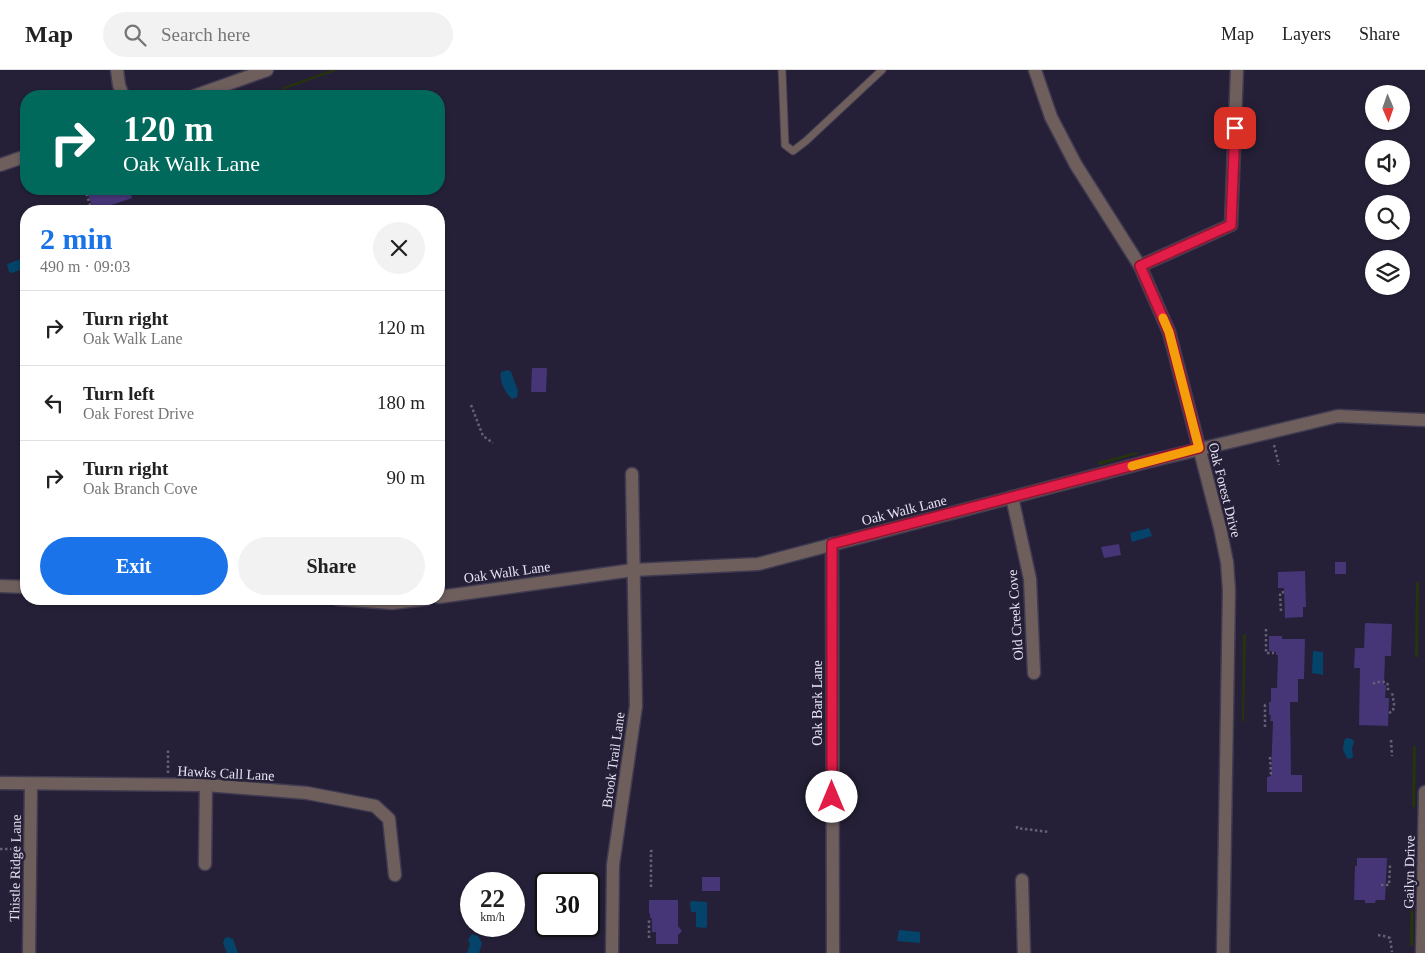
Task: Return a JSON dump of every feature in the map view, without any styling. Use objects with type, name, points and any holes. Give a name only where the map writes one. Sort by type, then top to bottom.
[{"type":"street","points":[[117,70],[121,90]]},
{"type":"street","points":[[211,90],[267,70]]},
{"type":"street","name":"Oak Forest Drive","points":[[1035,70],[1051,117],[1076,166],[1140,266],[1169,332],[1220,528],[1229,578],[1223,953]]},
{"type":"street","points":[[1140,266],[1231,225],[1237,70]]},
{"type":"street","points":[[0,165],[20,158]]},
{"type":"street","name":"Oak Walk Lane","points":[[445,596],[633,570],[758,564],[1199,448],[1338,416],[1425,420]]},
{"type":"street","name":"Brook Trail Lane","points":[[612,953],[612,887],[615,849],[636,706],[632,474]]},
{"type":"street","name":"Old Creek Cove","points":[[1012,498],[1030,579],[1034,673]]},
{"type":"street","name":"Oak Bark Lane","points":[[832,544],[833,953]]},
{"type":"street","points":[[0,586],[20,587]]},
{"type":"street","name":"Hawks Call Lane","points":[[0,783],[206,785],[307,793],[375,806],[389,819],[395,875]]},
{"type":"street","name":"Thistle Ridge Lane","points":[[29,953],[31,784]]},
{"type":"street","points":[[205,864],[206,785]]},
{"type":"street","name":"Gailyn Drive","points":[[1422,953],[1425,792]]},
{"type":"street","points":[[1022,880],[1024,953]]},
{"type":"lane","points":[[782,70],[785,145],[793,151],[882,70]]},
{"type":"path","points":[[470,405],[483,436],[493,443]]},
{"type":"path","points":[[1274,444],[1279,465]]},
{"type":"path","points":[[1281,610],[1280,593],[1284,592]]},
{"type":"path","points":[[1266,630],[1266,653],[1274,653]]},
{"type":"path","points":[[1373,684],[1376,682],[1387,683],[1394,704],[1390,713]]},
{"type":"path","points":[[1265,727],[1265,706],[1268,705]]},
{"type":"path","points":[[1391,740],[1392,756]]},
{"type":"path","points":[[168,750],[168,775]]},
{"type":"path","points":[[1270,757],[1270,775]]},
{"type":"path","points":[[1017,826],[1017,828],[1049,832]]},
{"type":"path","points":[[0,849],[20,849]]},
{"type":"path","points":[[651,887],[651,851],[653,851]]},
{"type":"path","points":[[1381,885],[1389,885],[1390,865]]},
{"type":"path","points":[[649,938],[650,921]]},
{"type":"path","points":[[1378,935],[1390,938],[1392,952]]},
{"type":"green space","points":[[331,70],[338,70],[282,90],[281,88]]},
{"type":"green space","points":[[1137,452],[1138,454],[1099,465],[1098,462]]},
{"type":"green space","points":[[1416,582],[1419,582],[1418,657],[1415,657]]},
{"type":"green space","points":[[1243,635],[1246,635],[1244,721],[1242,722]]},
{"type":"green space","points":[[1413,746],[1416,746],[1415,807],[1412,807]]},
{"type":"green space","points":[[1411,871],[1414,871],[1413,946],[1410,946]]},
{"type":"water","points":[[20,259],[20,270],[11,273],[7,264]]},
{"type":"water","points":[[508,370],[511,372],[518,391],[517,397],[512,399],[505,391],[501,380],[501,372]]},
{"type":"water","points":[[1149,528],[1152,536],[1132,542],[1130,533]]},
{"type":"water","points":[[1313,651],[1323,652],[1323,675],[1312,673]]},
{"type":"water","points":[[1346,738],[1352,739],[1354,742],[1352,749],[1353,757],[1350,759],[1347,758],[1343,750]]},
{"type":"water","points":[[691,901],[707,902],[706,928],[696,927],[696,912],[691,912]]},
{"type":"water","points":[[899,930],[920,932],[920,943],[897,941]]},
{"type":"water","points":[[470,937],[479,937],[482,943],[479,953],[467,953],[470,944],[468,940]]},
{"type":"water","points":[[225,938],[233,939],[238,953],[227,953],[223,943]]},
{"type":"building","points":[[88,195],[131,195],[132,198],[112,205],[92,205]]},
{"type":"building","points":[[532,368],[547,368],[546,392],[531,392]]},
{"type":"building","points":[[1119,544],[1121,555],[1104,558],[1101,547]]},
{"type":"building","points":[[1335,562],[1346,562],[1346,574],[1335,574]]},
{"type":"building","points":[[1305,571],[1306,607],[1303,607],[1303,617],[1285,618],[1284,588],[1278,588],[1278,572]]},
{"type":"building","points":[[1365,623],[1392,624],[1391,656],[1385,656],[1384,685],[1386,685],[1385,698],[1389,698],[1388,726],[1359,725],[1360,668],[1354,668],[1355,648],[1364,648]]},
{"type":"building","points":[[1269,636],[1282,636],[1282,639],[1305,639],[1304,679],[1298,679],[1298,702],[1290,702],[1291,775],[1302,775],[1302,792],[1267,792],[1267,777],[1271,776],[1273,721],[1270,721],[1269,702],[1271,702],[1271,688],[1277,688],[1278,655],[1276,655],[1276,652],[1269,651]]},
{"type":"building","points":[[1357,858],[1387,858],[1385,900],[1365,903],[1365,900],[1354,900]]},
{"type":"building","points":[[702,877],[720,877],[720,891],[702,891]]},
{"type":"building","points":[[649,900],[678,900],[678,926],[682,931],[678,935],[678,944],[656,944],[656,932],[652,932]]},
{"type":"slow traffic","points":[[1132,466],[1199,448],[1169,332],[1163,318]]},
{"type":"route","points":[[832,797],[832,544],[1199,448],[1169,332],[1140,266],[1231,225],[1235,128]]}]
